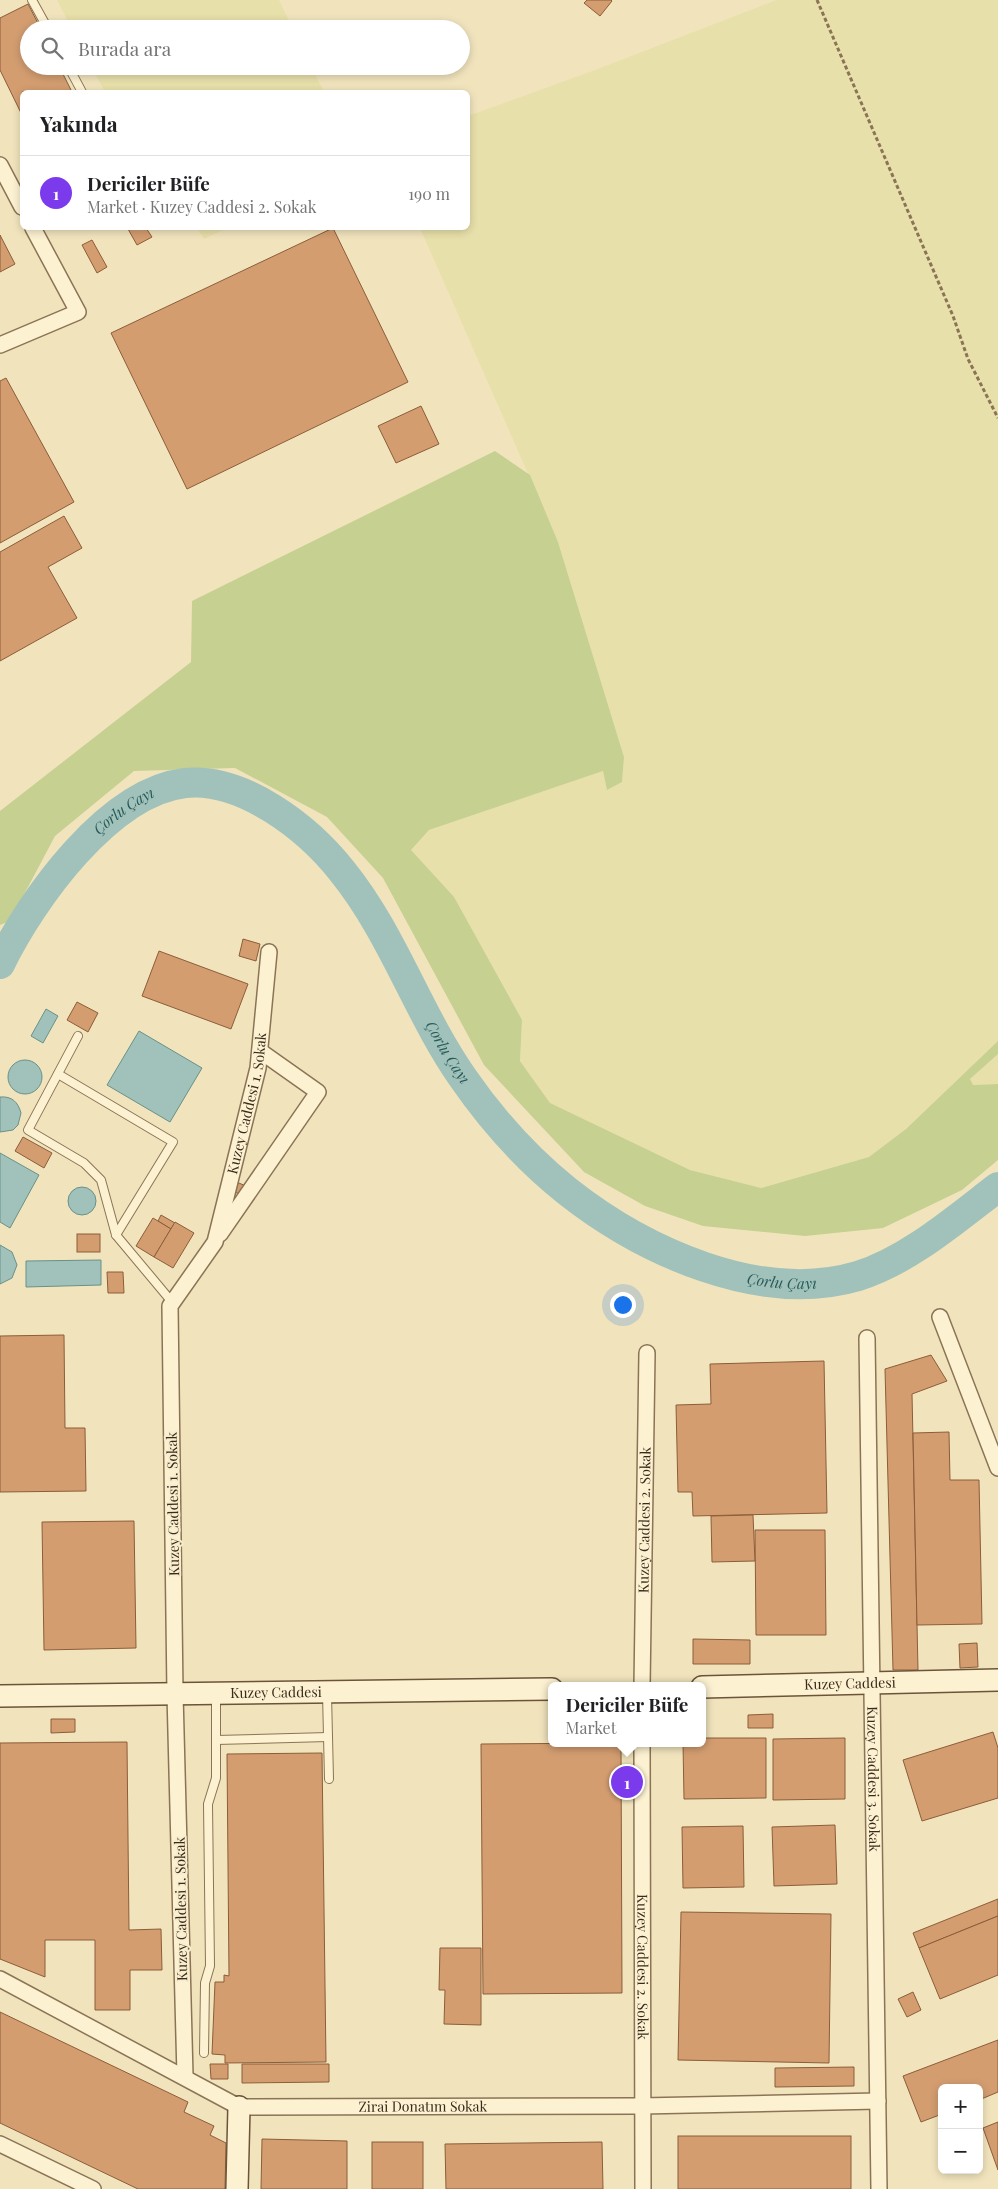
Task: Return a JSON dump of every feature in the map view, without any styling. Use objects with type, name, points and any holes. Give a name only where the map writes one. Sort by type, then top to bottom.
[{"type":"street","points":[[0,165],[20,203]]},
{"type":"street","points":[[0,345],[78,312],[34,230]]},
{"type":"street","name":"Kuzey Caddesi 1. Sokak","points":[[185,2076],[175,1694],[170,1306],[215,1242],[258,1068],[270,952]]},
{"type":"street","points":[[215,1242],[318,1092],[260,1051]]},
{"type":"street","points":[[940,1318],[998,1468]]},
{"type":"street","name":"Kuzey Caddesi 3. Sokak","points":[[868,1338],[879,2189]]},
{"type":"street","name":"Kuzey Caddesi 2. Sokak","points":[[642,1682],[647,1353]]},
{"type":"street","name":"Kuzey Caddesi","points":[[706,1687],[872,1685],[998,1680]]},
{"type":"street","name":"Kuzey Caddesi","points":[[0,1696],[548,1689]]},
{"type":"street","name":"Kuzey Caddesi 2. Sokak","points":[[642,1747],[643,2189]]},
{"type":"street","points":[[0,1979],[185,2076],[239,2107],[237,2189]]},
{"type":"street","name":"Zirai Donatım Sokak","points":[[239,2107],[642,2106],[878,2101]]},
{"type":"street","points":[[0,2144],[93,2189]]},
{"type":"lane","points":[[32,0],[43,20]]},
{"type":"lane","points":[[73,75],[81,90]]},
{"type":"lane","points":[[78,1036],[28,1130],[84,1163],[101,1180],[116,1235],[172,1302]]},
{"type":"lane","points":[[58,1074],[173,1142],[116,1235]]},
{"type":"lane","points":[[327,1692],[329,1778]]},
{"type":"lane","points":[[204,2053],[205,1983],[210,1966],[208,1804],[216,1778],[216,1693]]},
{"type":"lane","points":[[216,1740],[328,1737]]},
{"type":"path","points":[[818,0],[953,316],[968,359],[998,418]]},
{"type":"shaded area","points":[[57,0],[279,0],[289,20],[67,20]]},
{"type":"shaded area","points":[[776,0],[998,0],[998,1041],[906,1129],[869,1157],[760,1188],[690,1170],[550,1103],[520,1061],[522,1020],[411,850],[429,830],[603,771],[607,790],[622,782],[624,757],[558,542],[421,230],[470,230],[470,115],[595,70]]},
{"type":"shaded area","points":[[96,75],[316,75],[323,90],[104,90]]},
{"type":"shaded area","points":[[198,230],[223,230],[204,239]]},
{"type":"shaded area","points":[[998,1054],[998,1084],[972,1085],[970,1079]]},
{"type":"green space","points":[[495,451],[530,475],[558,542],[624,757],[622,782],[607,790],[603,771],[429,830],[411,850],[454,897],[522,1020],[520,1061],[550,1103],[690,1170],[761,1188],[869,1157],[906,1129],[998,1041],[998,1054],[970,1079],[973,1085],[998,1084],[998,1160],[962,1190],[883,1228],[805,1236],[703,1226],[645,1206],[584,1172],[484,1065],[383,878],[327,817],[235,768],[134,771],[55,836],[10,921],[0,925],[0,811],[191,662],[192,601]]},
{"type":"water","points":[[46,1009],[58,1016],[43,1043],[31,1036]]},
{"type":"water","points":[[139,1031],[202,1068],[170,1122],[107,1085]]},
{"type":"water","points":[[25,1060],[32,1061],[37,1065],[41,1070],[41,1084],[37,1089],[32,1093],[25,1094],[18,1093],[13,1089],[9,1084],[8,1077],[9,1070],[13,1065],[18,1061]]},
{"type":"water","points":[[0,1097],[11,1099],[20,1109],[18,1125],[13,1130],[0,1132]]},
{"type":"water","points":[[0,1153],[39,1175],[10,1228],[0,1222]]},
{"type":"water","points":[[82,1187],[92,1191],[96,1201],[92,1211],[82,1215],[72,1211],[68,1201],[72,1191]]},
{"type":"water","points":[[0,1245],[12,1252],[17,1265],[12,1278],[0,1284]]},
{"type":"water","points":[[101,1260],[101,1285],[26,1287],[26,1261]]},
{"type":"building","points":[[587,0],[612,1],[600,16],[584,3]]},
{"type":"building","points":[[28,4],[36,20],[20,20],[20,75],[64,75],[71,90],[20,90],[20,111],[0,70],[0,18]]},
{"type":"building","points":[[129,230],[147,230],[152,237],[137,245]]},
{"type":"building","points":[[329,230],[334,230],[408,382],[187,489],[111,333]]},
{"type":"building","points":[[0,235],[15,264],[0,272]]},
{"type":"building","points":[[92,240],[107,267],[97,273],[82,245]]},
{"type":"building","points":[[6,378],[74,502],[0,543],[0,381]]},
{"type":"building","points":[[421,406],[439,444],[396,463],[378,426]]},
{"type":"building","points":[[64,516],[82,548],[48,567],[77,618],[0,661],[0,552]]},
{"type":"building","points":[[243,939],[260,944],[256,961],[239,956]]},
{"type":"building","points":[[159,951],[248,984],[231,1029],[142,996]]},
{"type":"building","points":[[77,1002],[98,1013],[88,1032],[67,1020]]},
{"type":"building","points":[[23,1137],[52,1153],[44,1168],[15,1151]]},
{"type":"building","points":[[234,1181],[246,1186],[242,1195],[230,1190]]},
{"type":"building","points":[[161,1215],[175,1223],[171,1229],[158,1221]]},
{"type":"building","points":[[153,1218],[171,1229],[154,1257],[136,1246]]},
{"type":"building","points":[[175,1222],[194,1233],[173,1268],[154,1257]]},
{"type":"building","points":[[77,1234],[100,1234],[100,1252],[77,1252]]},
{"type":"building","points":[[107,1272],[123,1272],[124,1293],[108,1293]]},
{"type":"building","points":[[64,1335],[65,1428],[85,1428],[86,1491],[0,1492],[0,1336]]},
{"type":"building","points":[[931,1355],[947,1381],[912,1394],[918,1670],[893,1670],[885,1369]]},
{"type":"building","points":[[824,1361],[827,1513],[693,1516],[692,1492],[678,1492],[676,1405],[711,1404],[710,1364]]},
{"type":"building","points":[[949,1432],[950,1480],[979,1480],[982,1624],[917,1625],[913,1433]]},
{"type":"building","points":[[753,1515],[755,1561],[712,1562],[711,1516]]},
{"type":"building","points":[[134,1521],[136,1648],[44,1650],[42,1522]]},
{"type":"building","points":[[755,1530],[825,1530],[826,1635],[756,1635]]},
{"type":"building","points":[[693,1639],[750,1640],[750,1664],[693,1664]]},
{"type":"building","points":[[977,1643],[978,1667],[960,1668],[959,1644]]},
{"type":"building","points":[[773,1714],[773,1728],[748,1728],[748,1715]]},
{"type":"building","points":[[51,1719],[75,1719],[75,1732],[51,1733]]},
{"type":"building","points":[[993,1732],[998,1748],[998,1798],[922,1821],[903,1760]]},
{"type":"building","points":[[706,1738],[766,1738],[766,1798],[684,1799],[683,1747],[706,1747]]},
{"type":"building","points":[[845,1738],[845,1799],[773,1800],[773,1739]]},
{"type":"building","points":[[127,1742],[129,1930],[161,1929],[162,1970],[130,1970],[130,2010],[95,2010],[95,1940],[45,1940],[45,1977],[0,1959],[0,1743]]},
{"type":"building","points":[[481,1744],[548,1744],[548,1747],[621,1747],[622,1993],[483,1994]]},
{"type":"building","points":[[322,1753],[326,2062],[225,2063],[225,2055],[212,2054],[215,1982],[224,1982],[224,1975],[229,1976],[227,1754]]},
{"type":"building","points":[[835,1825],[837,1884],[774,1886],[772,1827]]},
{"type":"building","points":[[743,1826],[744,1887],[683,1888],[682,1827]]},
{"type":"building","points":[[998,1899],[998,1916],[919,1948],[913,1933]]},
{"type":"building","points":[[681,1912],[831,1914],[829,2063],[678,2060]]},
{"type":"building","points":[[998,1916],[998,1975],[940,1999],[919,1948]]},
{"type":"building","points":[[440,1948],[481,1948],[481,2025],[444,2024],[445,1990],[439,1990]]},
{"type":"building","points":[[913,1992],[921,2010],[907,2017],[898,1999]]},
{"type":"building","points":[[0,2012],[188,2102],[184,2112],[214,2126],[210,2135],[226,2143],[225,2189],[138,2189],[0,2123]]},
{"type":"building","points":[[998,2040],[998,2092],[983,2098],[983,2084],[938,2084],[938,2116],[921,2122],[903,2076]]},
{"type":"building","points":[[210,2064],[228,2064],[228,2079],[211,2079]]},
{"type":"building","points":[[242,2064],[329,2064],[329,2082],[242,2083]]},
{"type":"building","points":[[854,2067],[854,2086],[775,2087],[775,2068]]},
{"type":"building","points":[[998,2122],[998,2170],[983,2128]]},
{"type":"building","points":[[678,2136],[851,2136],[851,2189],[678,2189]]},
{"type":"building","points":[[262,2139],[347,2141],[347,2189],[261,2189]]},
{"type":"building","points":[[372,2142],[423,2142],[423,2189],[372,2189]]},
{"type":"building","points":[[602,2142],[603,2189],[446,2189],[445,2144]]},
{"type":"waterway","name":"Çorlu Çayı","points":[[0,964],[14,938],[52,881],[76,852],[101,827],[128,806],[156,791],[185,783],[207,783],[229,788],[251,797],[272,809],[293,823],[328,855],[360,895],[391,947],[447,1053],[486,1109],[524,1152],[552,1179],[597,1213],[631,1234],[667,1252],[704,1267],[743,1278],[782,1283],[820,1283],[858,1276],[895,1260],[931,1238],[998,1187]]},
{"type":"place","name":"Dericiler Büfe","points":[[627,1782]]}]
